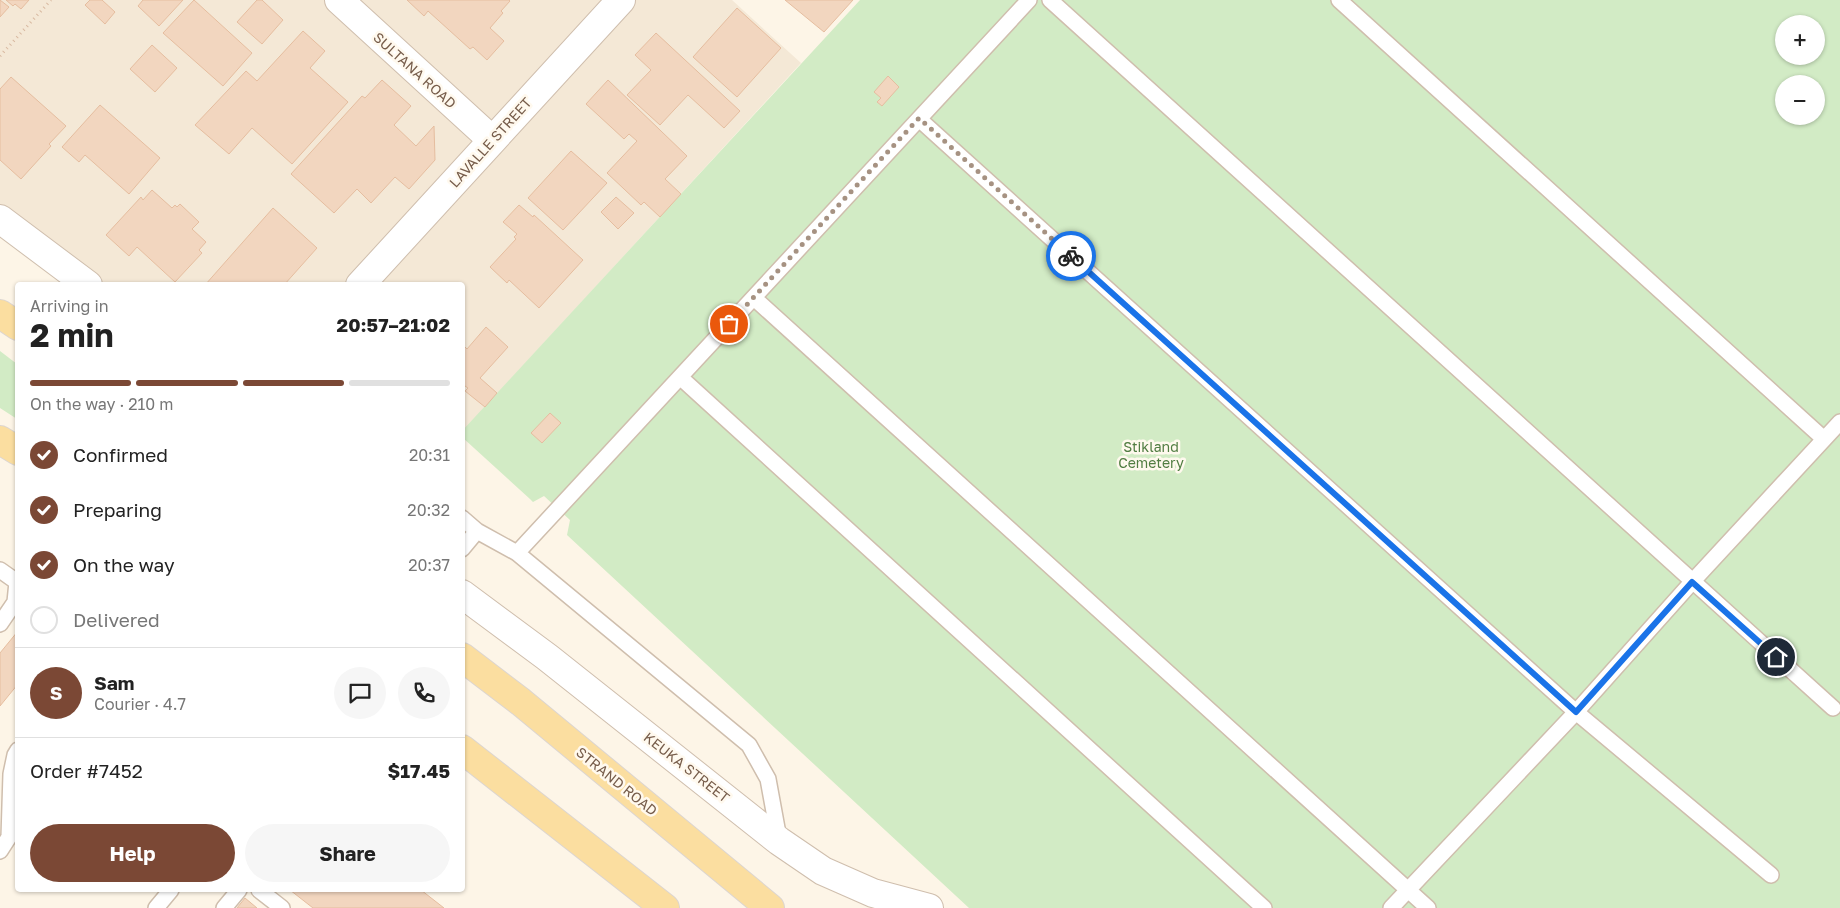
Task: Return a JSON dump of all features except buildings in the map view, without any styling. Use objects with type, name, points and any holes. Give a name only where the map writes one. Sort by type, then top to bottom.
[{"type":"main road","points":[[0,314],[15,324]]},
{"type":"main road","points":[[0,440],[15,449]]},
{"type":"main road","name":"STRAND ROAD","points":[[465,659],[522,702],[770,908]]},
{"type":"main road","points":[[465,751],[665,908]]},
{"type":"street","name":"SULTANA ROAD","points":[[339,0],[492,140]]},
{"type":"street","name":"LAVALLE STREET","points":[[363,282],[621,0]]},
{"type":"street","points":[[0,219],[84,282]]},
{"type":"street","name":"KEUKA STREET","points":[[465,596],[547,657],[779,841],[823,871],[852,884],[900,901],[929,908]]},
{"type":"lane","points":[[517,553],[1029,0]]},
{"type":"lane","points":[[1050,0],[1833,708]]},
{"type":"lane","points":[[1339,0],[1824,439]]},
{"type":"lane","points":[[919,118],[1576,712],[1771,875]]},
{"type":"lane","points":[[754,298],[1428,908]]},
{"type":"lane","points":[[680,377],[1264,908]]},
{"type":"lane","points":[[1391,908],[1576,712],[1692,582],[1840,422]]},
{"type":"lane","points":[[465,521],[477,531],[517,553],[749,745],[768,779],[779,841]]},
{"type":"lane","points":[[465,545],[477,531]]},
{"type":"lane","points":[[0,570],[15,581]]},
{"type":"lane","points":[[0,624],[15,603]]},
{"type":"lane","points":[[0,851],[13,837],[11,774],[15,755]]},
{"type":"lane","points":[[156,908],[169,892]]},
{"type":"lane","points":[[224,908],[237,892]]},
{"type":"lane","points":[[262,892],[282,908]]},
{"type":"path","points":[[0,56],[51,0]]},
{"type":"shaded area","points":[[0,0],[732,0],[801,63],[465,429],[465,282],[86,282],[0,218]]},
{"type":"green space","name":"Stikland Cemetery","points":[[860,0],[1840,0],[1840,908],[969,908],[567,535],[570,520],[544,496],[533,502],[465,440],[465,428]]},
{"type":"green space","points":[[0,351],[15,362],[15,418],[0,408]]},
{"type":"way so far","points":[[729,324],[919,118],[1071,256]]},
{"type":"route","points":[[1071,256],[1576,712],[1692,582],[1776,657]]}]
